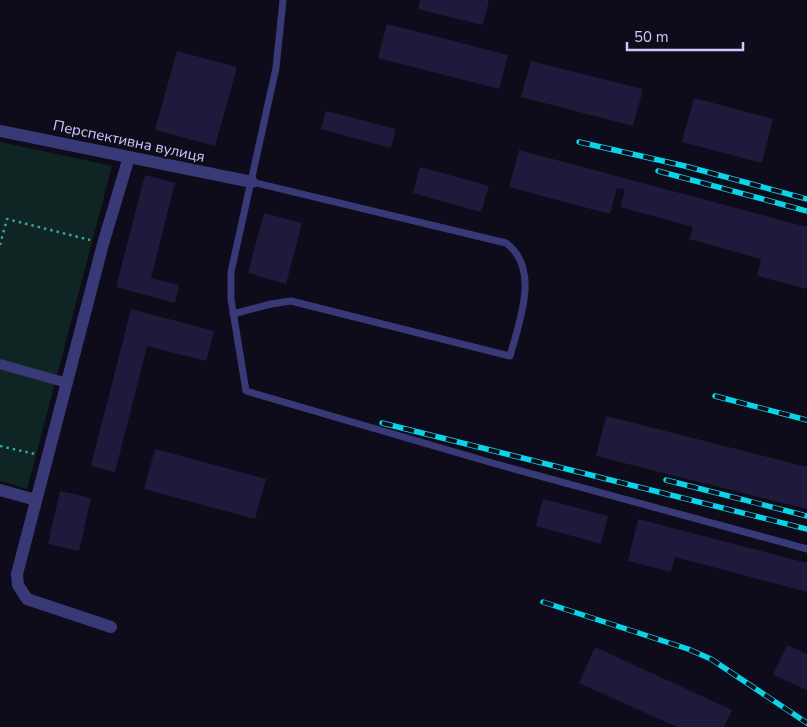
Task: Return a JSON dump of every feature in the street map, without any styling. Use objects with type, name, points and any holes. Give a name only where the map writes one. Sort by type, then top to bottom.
[{"type":"street","name":"Перспективна вулиця","points":[[0,131],[252,182]]},
{"type":"street","points":[[111,627],[27,599],[21,593],[17,574],[103,244],[129,157]]},
{"type":"street","points":[[0,364],[67,382]]},
{"type":"street","points":[[0,490],[36,500]]},
{"type":"lane","points":[[283,0],[276,68],[231,272],[233,314],[246,391],[496,464],[807,549]]},
{"type":"lane","points":[[233,314],[291,301],[510,356],[524,305],[525,294],[522,267],[518,255],[506,243],[252,182]]},
{"type":"path","points":[[0,245],[7,219],[103,244]]},
{"type":"path","points":[[0,446],[48,457]]},
{"type":"green space","points":[[0,142],[112,166],[27,489],[0,481]]},
{"type":"building","points":[[420,0],[489,0],[483,25],[418,9]]},
{"type":"building","points":[[387,24],[508,55],[499,89],[378,58]]},
{"type":"building","points":[[177,51],[237,67],[215,146],[155,130]]},
{"type":"building","points":[[531,61],[643,89],[633,126],[521,97]]},
{"type":"building","points":[[694,98],[773,119],[762,163],[682,142]]},
{"type":"building","points":[[326,111],[396,129],[391,148],[321,129]]},
{"type":"building","points":[[519,150],[807,227],[807,289],[757,276],[761,259],[689,239],[693,227],[620,207],[625,190],[617,188],[610,214],[509,187]]},
{"type":"building","points":[[420,167],[489,186],[481,212],[413,193]]},
{"type":"building","points":[[145,175],[175,183],[151,278],[179,285],[175,303],[116,287]]},
{"type":"building","points":[[264,213],[302,223],[286,284],[248,273]]},
{"type":"building","points":[[131,309],[214,331],[206,361],[147,346],[115,472],[91,466]]},
{"type":"building","points":[[606,416],[807,467],[807,509],[596,456]]},
{"type":"building","points":[[155,449],[266,479],[255,519],[144,489]]},
{"type":"building","points":[[60,491],[91,498],[79,551],[48,544]]},
{"type":"building","points":[[543,499],[608,516],[601,544],[536,526]]},
{"type":"building","points":[[638,519],[807,563],[807,592],[675,557],[671,572],[628,561]]},
{"type":"building","points":[[787,645],[807,654],[807,690],[773,675]]},
{"type":"building","points":[[595,647],[732,710],[724,727],[677,727],[579,683]]},
{"type":"railway","points":[[579,142],[685,166],[807,199]]},
{"type":"railway","points":[[658,171],[807,211]]},
{"type":"railway","points":[[715,396],[807,420]]},
{"type":"railway","points":[[382,423],[807,529]]},
{"type":"railway","points":[[666,480],[807,516]]},
{"type":"railway","points":[[543,602],[688,649],[711,659],[807,723]]}]
